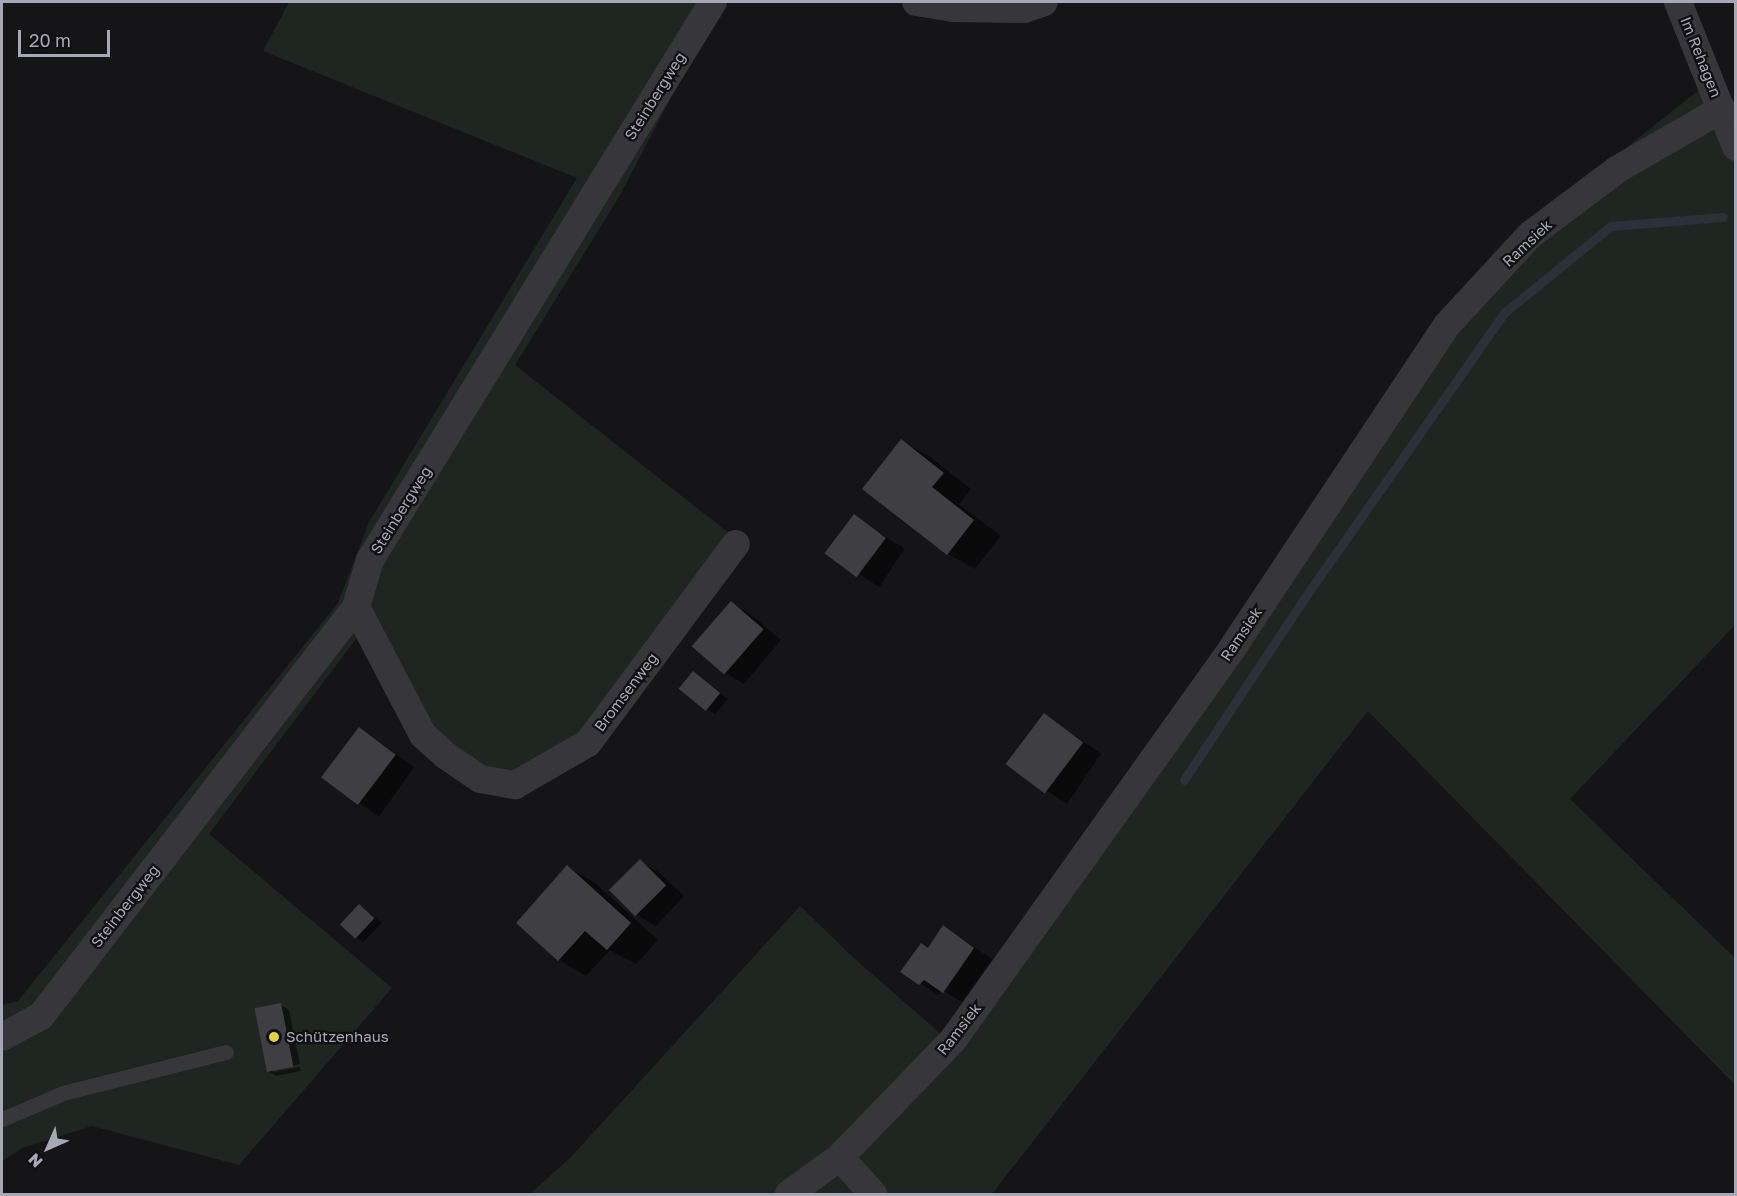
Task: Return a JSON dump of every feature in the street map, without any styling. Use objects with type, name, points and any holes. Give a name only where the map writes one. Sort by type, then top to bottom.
[{"type":"street","name":"Steinbergweg","points":[[2,1036],[41,1016],[356,607],[370,560],[713,2]]},
{"type":"street","points":[[916,2],[954,8],[1024,9],[1044,2]]},
{"type":"street","name":"Im Rehagen","points":[[1677,2],[1736,147]]},
{"type":"street","name":"Ramsiek","points":[[789,1194],[840,1157],[953,1040],[1235,644],[1447,326],[1530,235],[1618,169],[1722,109]]},
{"type":"street","name":"Bromsenweg","points":[[356,607],[423,735],[445,755],[480,779],[515,785],[588,743],[736,544]]},
{"type":"street","points":[[840,1157],[873,1194]]},
{"type":"lane","points":[[2,1119],[63,1093],[226,1052]]},
{"type":"shaded area","points":[[289,2],[721,2],[619,197],[515,365],[734,537],[581,740],[511,779],[441,745],[374,615],[209,834],[392,988],[239,1165],[92,1126],[22,1148],[2,1161],[2,1005],[18,1001],[338,603],[369,522],[577,178],[263,51]]},
{"type":"shaded area","points":[[1709,82],[1736,166],[1735,625],[1570,799],[1735,958],[1735,1085],[1368,711],[992,1194],[530,1194],[571,1157],[800,906],[855,959],[948,1040],[1524,229]]},
{"type":"building","points":[[901,439],[944,473],[932,487],[974,520],[947,555],[862,489]]},
{"type":"building","points":[[854,514],[886,538],[856,577],[825,553]]},
{"type":"building","points":[[731,601],[763,629],[724,674],[692,646]]},
{"type":"building","points":[[693,671],[720,693],[706,711],[679,689]]},
{"type":"building","points":[[1044,713],[1083,742],[1045,794],[1005,764]]},
{"type":"building","points":[[359,727],[396,755],[358,805],[321,777]]},
{"type":"building","points":[[640,859],[666,885],[635,916],[609,890]]},
{"type":"building","points":[[567,865],[631,923],[607,950],[585,931],[558,961],[516,923]]},
{"type":"building","points":[[359,904],[374,918],[355,939],[340,924]]},
{"type":"building","points":[[943,925],[974,948],[943,993],[924,980],[919,985],[900,972],[921,943],[928,948]]},
{"type":"building","name":"Schützenhaus","points":[[281,1003],[293,1067],[267,1072],[254,1008]]},
{"type":"waterway","points":[[1184,780],[1301,603],[1505,312],[1611,226],[1723,217]]},
{"type":"place","name":"Schützenhaus","points":[[274,1037]]}]
